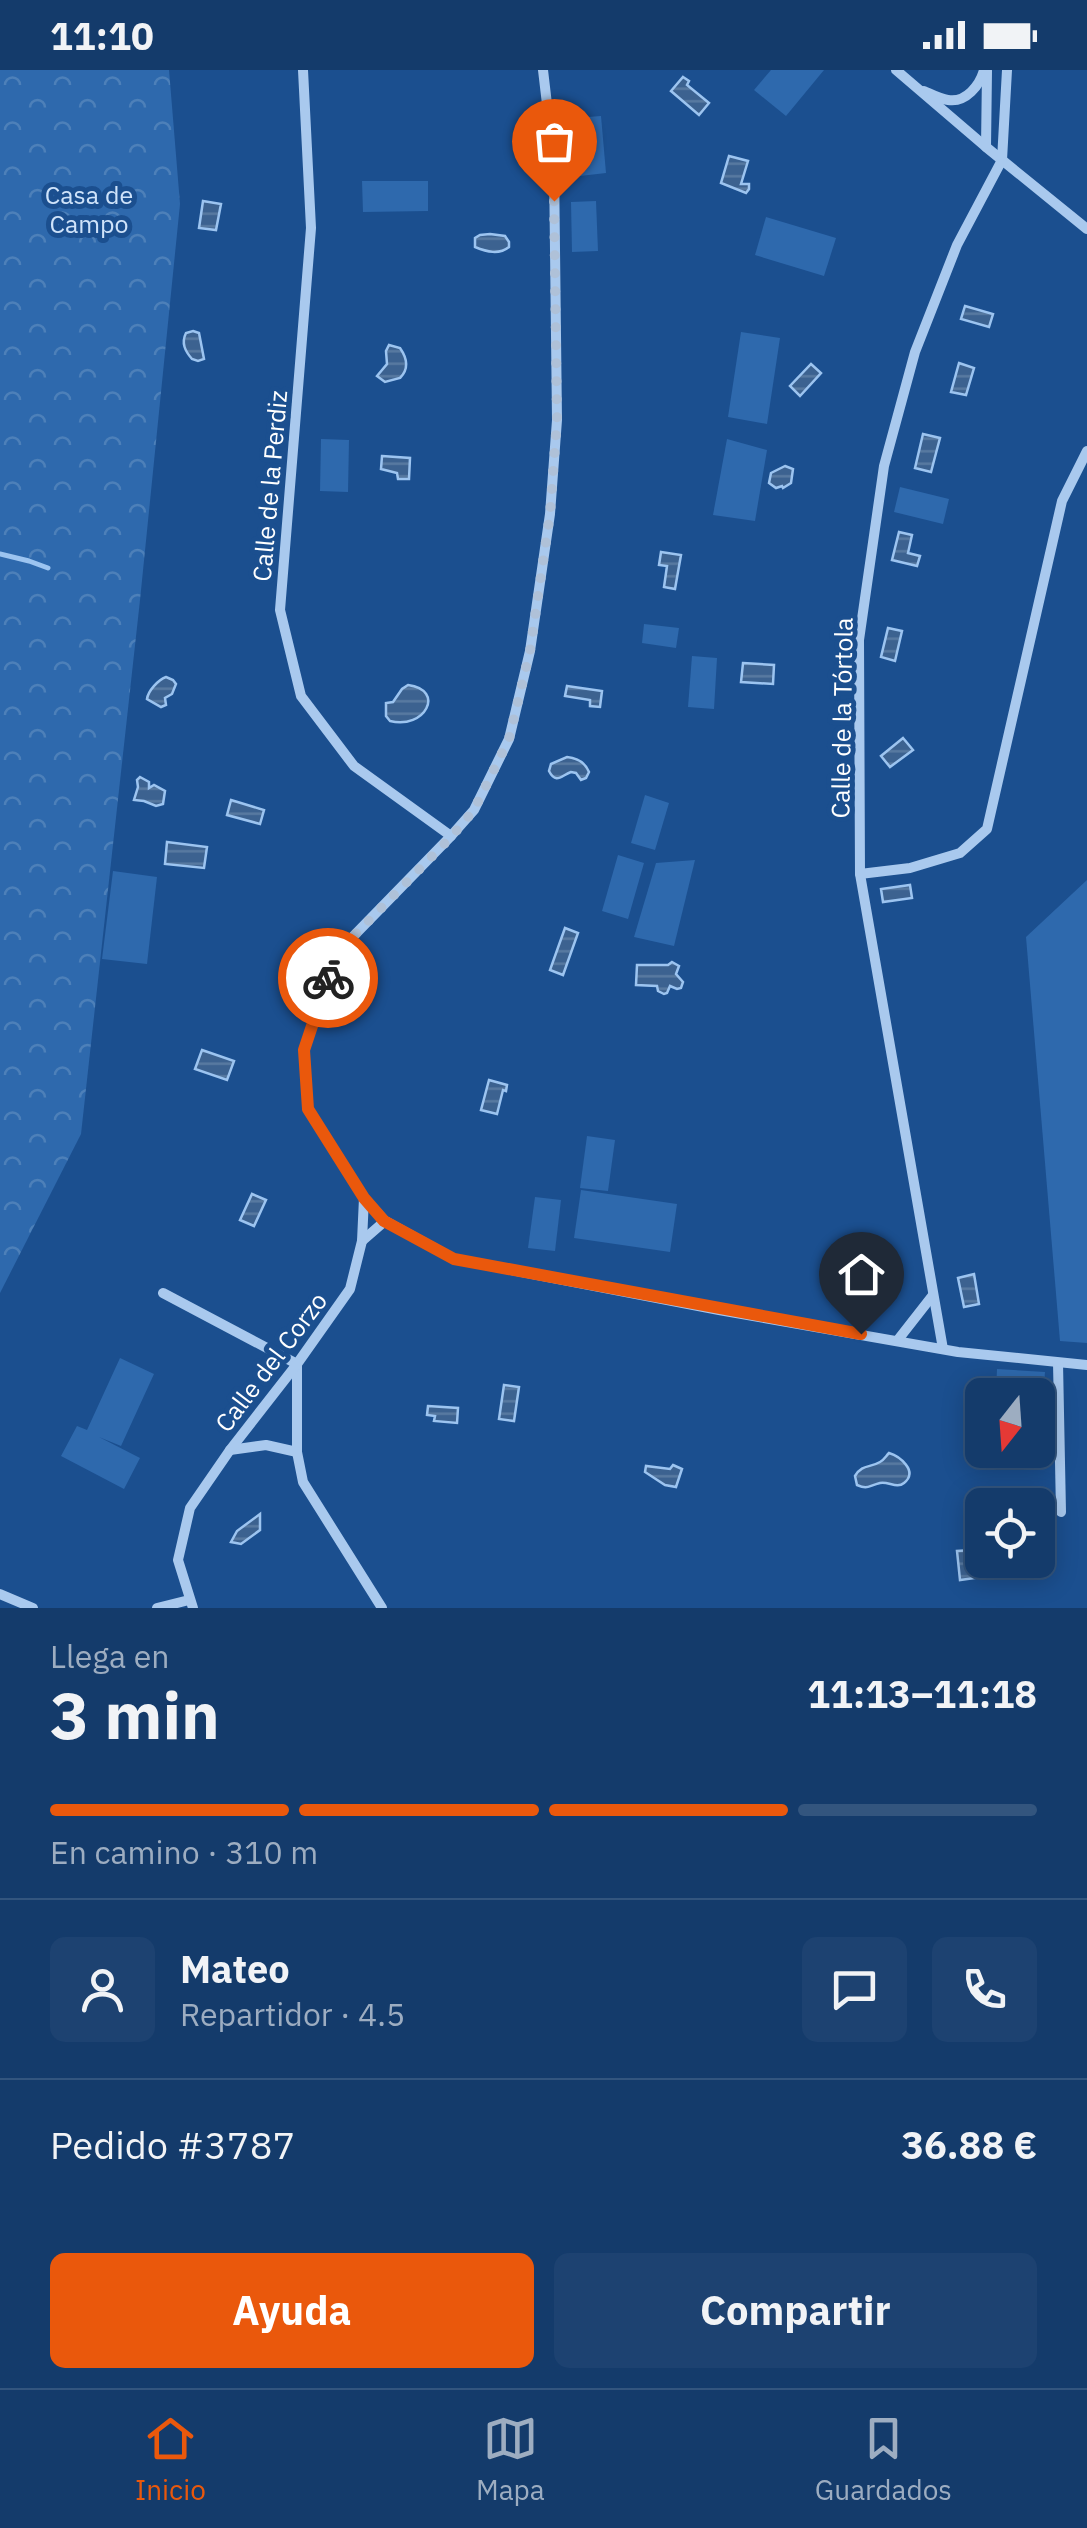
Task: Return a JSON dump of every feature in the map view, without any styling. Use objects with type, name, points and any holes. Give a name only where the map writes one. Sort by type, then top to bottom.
[{"type":"street","name":"Calle de la Perdiz","points":[[303,70],[311,228],[280,610],[301,696],[354,766],[452,836]]},
{"type":"street","points":[[543,70],[554,164],[557,420],[550,514],[530,651],[509,739],[474,810],[336,954],[304,1050],[308,1109],[364,1198],[384,1221],[454,1259],[943,1349],[1087,1365]]},
{"type":"street","points":[[896,70],[1087,229]]},
{"type":"street","points":[[918,89],[950,101],[968,96],[985,70]]},
{"type":"street","points":[[985,70],[986,147]]},
{"type":"street","points":[[1002,160],[1007,70]]},
{"type":"street","name":"Calle de la Tórtola","points":[[943,1349],[860,874],[860,640],[884,466],[915,352],[957,245],[1002,160]]},
{"type":"street","points":[[860,874],[910,868],[960,853],[987,829],[1062,501],[1087,451]]},
{"type":"street","name":"Calle del Corzo","points":[[191,1604],[178,1560],[190,1508],[350,1289],[362,1242],[364,1198]]},
{"type":"street","points":[[362,1242],[384,1221]]},
{"type":"street","points":[[163,1293],[297,1364],[296,1452],[303,1482],[382,1608]]},
{"type":"street","points":[[896,1341],[934,1294]]},
{"type":"street","points":[[1058,1364],[1061,1512]]},
{"type":"street","points":[[230,1450],[266,1445],[296,1452]]},
{"type":"street","points":[[0,1594],[33,1608]]},
{"type":"street","points":[[157,1608],[191,1604]]},
{"type":"green space","name":"Casa de Campo","points":[[0,70],[169,70],[180,204],[81,1134],[0,1293]]},
{"type":"green space","points":[[771,70],[824,70],[786,116],[754,90]]},
{"type":"green space","points":[[601,116],[606,173],[580,176],[575,118]]},
{"type":"green space","points":[[362,181],[428,181],[428,211],[363,212]]},
{"type":"green space","points":[[596,201],[598,251],[572,252],[571,202]]},
{"type":"green space","points":[[766,217],[836,238],[824,276],[755,255]]},
{"type":"green space","points":[[741,332],[780,338],[767,424],[728,417]]},
{"type":"green space","points":[[321,439],[349,440],[348,492],[320,491]]},
{"type":"green space","points":[[727,439],[767,450],[755,521],[713,515]]},
{"type":"green space","points":[[900,487],[949,499],[943,524],[894,512]]},
{"type":"green space","points":[[644,624],[679,628],[676,648],[642,643]]},
{"type":"green space","points":[[692,656],[717,658],[714,709],[688,707]]},
{"type":"green space","points":[[645,795],[669,803],[655,850],[631,843]]},
{"type":"green space","points":[[618,855],[644,863],[628,919],[602,911]]},
{"type":"green space","points":[[695,860],[674,946],[634,937],[656,863]]},
{"type":"green space","points":[[113,871],[157,877],[147,964],[102,959]]},
{"type":"green space","points":[[1087,880],[1087,1343],[1060,1341],[1026,937]]},
{"type":"green space","points":[[587,1136],[615,1140],[608,1191],[580,1188]]},
{"type":"green space","points":[[581,1190],[677,1204],[670,1252],[574,1238]]},
{"type":"green space","points":[[535,1197],[561,1200],[555,1251],[528,1248]]},
{"type":"green space","points":[[120,1358],[154,1374],[121,1446],[99,1437],[140,1458],[124,1489],[61,1456],[77,1426],[87,1430]]},
{"type":"green space","points":[[997,1369],[1045,1372],[1044,1378],[997,1378]]},
{"type":"shaded area","points":[[683,77],[709,103],[699,115],[671,91]]},
{"type":"shaded area","points":[[729,156],[748,161],[741,184],[749,184],[746,193],[721,183]]},
{"type":"shaded area","points":[[203,201],[221,204],[216,230],[199,228]]},
{"type":"shaded area","points":[[505,236],[509,247],[493,252],[475,247],[475,238]]},
{"type":"shaded area","points":[[965,306],[993,314],[989,327],[961,319]]},
{"type":"shaded area","points":[[186,333],[199,333],[204,359],[198,361],[192,359],[184,344]]},
{"type":"shaded area","points":[[389,345],[400,348],[406,367],[400,378],[385,382],[377,376],[387,364]]},
{"type":"shaded area","points":[[959,363],[974,368],[966,395],[951,392]]},
{"type":"shaded area","points":[[811,364],[821,373],[800,396],[790,386]]},
{"type":"shaded area","points":[[923,434],[940,438],[931,472],[915,468]]},
{"type":"shaded area","points":[[382,456],[410,458],[409,479],[398,479],[397,473],[381,469]]},
{"type":"shaded area","points":[[785,466],[793,469],[791,483],[776,488],[769,483],[771,473]]},
{"type":"shaded area","points":[[899,532],[912,535],[908,553],[920,556],[917,566],[892,560]]},
{"type":"shaded area","points":[[661,552],[681,555],[675,589],[664,587],[667,566],[659,565]]},
{"type":"shaded area","points":[[888,628],[902,631],[895,661],[881,657]]},
{"type":"shaded area","points":[[743,663],[774,665],[773,684],[741,682]]},
{"type":"shaded area","points":[[166,677],[176,684],[172,694],[165,698],[166,705],[161,707],[147,699],[154,686]]},
{"type":"shaded area","points":[[408,685],[426,694],[426,708],[413,720],[390,721],[386,703],[393,702]]},
{"type":"shaded area","points":[[567,686],[602,691],[600,707],[590,706],[590,700],[565,696]]},
{"type":"shaded area","points":[[903,738],[913,750],[890,767],[881,756]]},
{"type":"shaded area","points":[[567,757],[585,766],[589,772],[586,778],[581,780],[571,772],[559,778],[552,775],[551,764]]},
{"type":"shaded area","points":[[140,777],[149,782],[149,788],[154,785],[165,791],[163,804],[134,800]]},
{"type":"shaded area","points":[[231,800],[264,810],[260,824],[227,815]]},
{"type":"shaded area","points":[[167,842],[207,847],[204,868],[165,864]]},
{"type":"shaded area","points":[[910,885],[912,898],[883,902],[881,889]]},
{"type":"shaded area","points":[[565,928],[578,933],[563,975],[550,970]]},
{"type":"shaded area","points":[[672,962],[679,966],[676,974],[683,982],[681,988],[670,986],[664,994],[657,986],[636,985],[637,965]]},
{"type":"shaded area","points":[[202,1050],[234,1061],[227,1080],[195,1069]]},
{"type":"shaded area","points":[[489,1080],[507,1085],[497,1114],[481,1110]]},
{"type":"shaded area","points":[[252,1194],[266,1200],[254,1226],[240,1220]]},
{"type":"shaded area","points":[[974,1274],[979,1304],[964,1307],[958,1278]]},
{"type":"shaded area","points":[[504,1385],[519,1387],[514,1421],[499,1419]]},
{"type":"shaded area","points":[[428,1406],[458,1408],[457,1423],[434,1421],[435,1416],[427,1415]]},
{"type":"shaded area","points":[[889,1453],[908,1469],[904,1483],[857,1485],[858,1472]]},
{"type":"shaded area","points":[[673,1465],[682,1469],[676,1487],[645,1472],[646,1466],[670,1469]]},
{"type":"shaded area","points":[[260,1514],[260,1530],[241,1544],[231,1542],[237,1531]]},
{"type":"shaded area","points":[[965,1550],[965,1578],[975,1578],[960,1580],[957,1551]]},
{"type":"waterway","points":[[0,554],[48,568]]},
{"type":"way so far","points":[[328,978],[336,954],[474,810],[509,739],[530,651],[550,514],[557,420],[554,201]]},
{"type":"route","points":[[328,978],[304,1050],[308,1109],[364,1198],[384,1221],[454,1259],[861,1334]]}]
